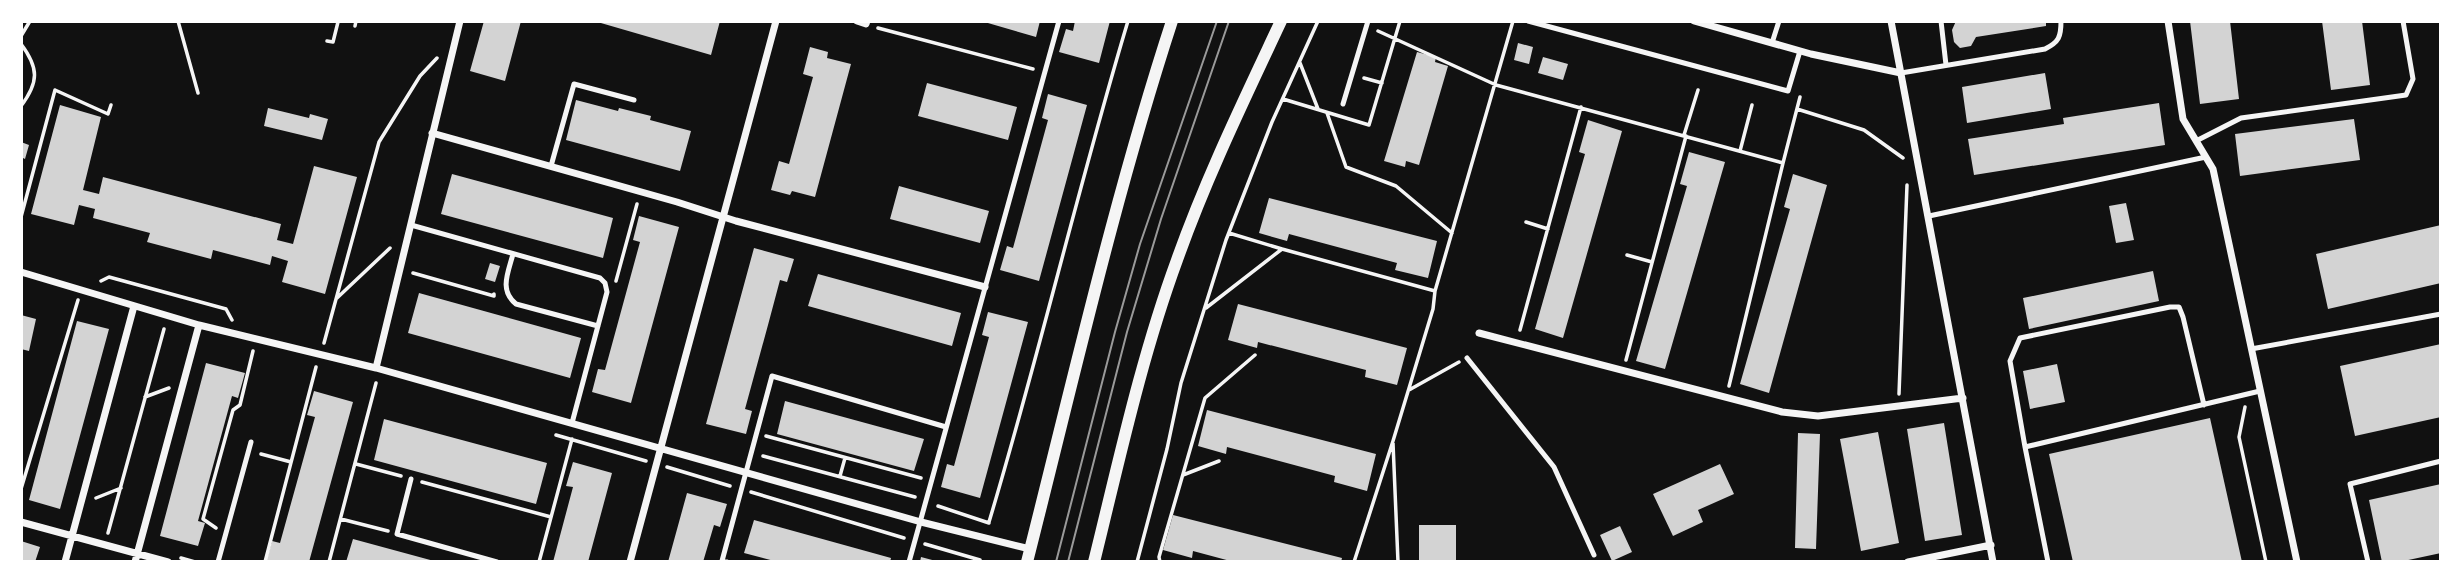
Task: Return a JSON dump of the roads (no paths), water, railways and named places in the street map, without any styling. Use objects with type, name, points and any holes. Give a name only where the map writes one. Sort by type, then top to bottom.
[{"type":"street","points":[[376,368],[460,21]]},
{"type":"street","points":[[630,562],[776,21]]},
{"type":"street","points":[[857,21],[866,23]]},
{"type":"street","points":[[21,272],[199,325],[376,368],[661,447],[985,539],[1029,556],[1114,217],[1172,21]]},
{"type":"street","points":[[1094,562],[1142,372],[1177,260],[1223,145],[1281,21]]},
{"type":"street","points":[[1694,21],[1800,51],[1901,73]]},
{"type":"street","points":[[1891,21],[1993,562]]},
{"type":"street","points":[[2168,21],[2183,119],[2213,169],[2297,562]]},
{"type":"street","points":[[432,133],[725,217],[985,287]]},
{"type":"street","points":[[65,562],[134,306]]},
{"type":"street","points":[[136,558],[199,325]]},
{"type":"street","points":[[1479,333],[1782,412],[1818,416],[1963,398]]},
{"type":"street","points":[[21,522],[105,545],[136,558],[167,562]]},
{"type":"street","points":[[1908,562],[1990,545]]},
{"type":"lane","points":[[909,562],[1059,21]]},
{"type":"lane","points":[[1527,21],[1788,91],[1800,51]]},
{"type":"lane","points":[[1772,43],[1779,21]]},
{"type":"lane","points":[[1941,21],[1946,65]]},
{"type":"lane","points":[[1901,73],[2045,49],[2056,44],[2061,36],[2061,21]]},
{"type":"lane","points":[[2196,141],[2242,118],[2406,95],[2413,79],[2403,21]]},
{"type":"lane","points":[[1343,104],[1367,24]]},
{"type":"lane","points":[[551,166],[574,84],[634,100]]},
{"type":"lane","points":[[1929,216],[2206,157]]},
{"type":"lane","points":[[411,225],[600,278],[605,284],[607,292],[572,423]]},
{"type":"lane","points":[[513,254],[505,285],[509,299],[516,304],[598,326]]},
{"type":"lane","points":[[2048,562],[2010,361],[2020,338],[2179,307],[2204,405]]},
{"type":"lane","points":[[2251,349],[2441,314]]},
{"type":"lane","points":[[1466,358],[1555,467],[1594,555]]},
{"type":"lane","points":[[726,562],[722,561],[772,376],[946,426]]},
{"type":"lane","points":[[2025,447],[2260,391]]},
{"type":"lane","points":[[218,562],[251,442]]},
{"type":"lane","points":[[2368,562],[2350,484],[2441,461]]},
{"type":"lane","points":[[411,479],[397,534],[497,562]]},
{"type":"tram line","points":[[1056,562],[1140,244],[1217,21]]},
{"type":"tram line","points":[[1068,562],[1127,332],[1161,219],[1229,21]]}]
